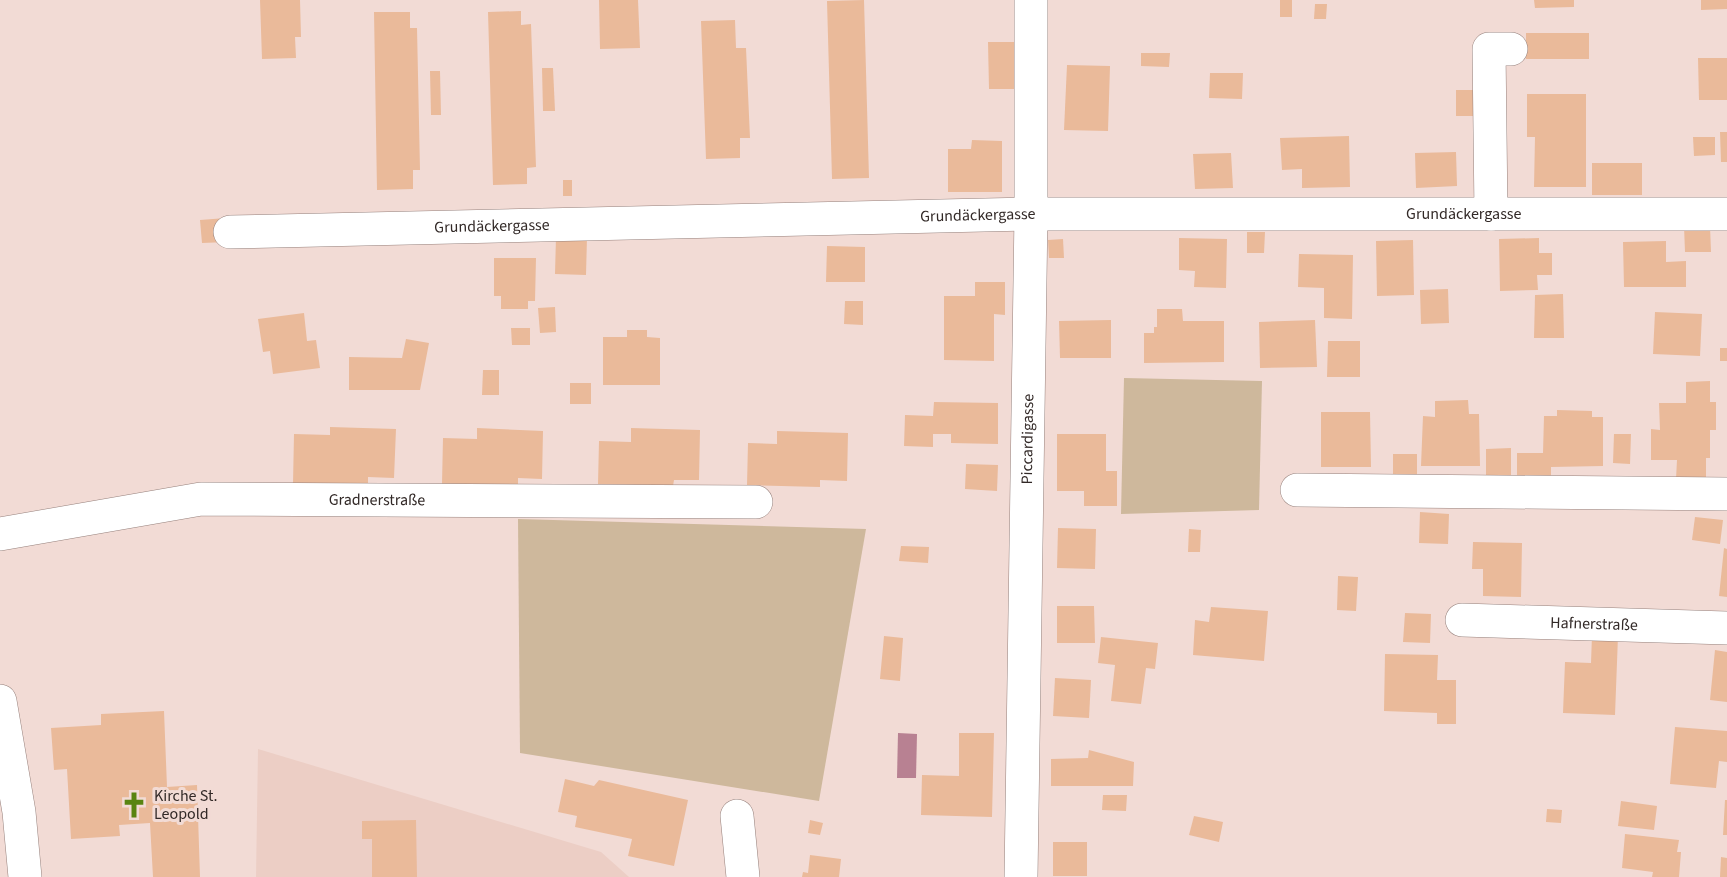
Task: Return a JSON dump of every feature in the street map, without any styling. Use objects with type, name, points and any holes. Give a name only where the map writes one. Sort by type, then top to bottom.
[{"type":"street","name":"Piccardigasse","points":[[1021,877],[1031,214],[1031,0]]},
{"type":"street","points":[[1491,214],[1489,49],[1511,49]]},
{"type":"street","name":"Grundäckergasse","points":[[230,232],[1031,214],[1727,214]]},
{"type":"street","points":[[1296,490],[1727,494]]},
{"type":"street","name":"Gradnerstraße","points":[[0,534],[201,499],[756,502]]},
{"type":"street","name":"Hafnerstraße","points":[[1462,620],[1727,628]]},
{"type":"street","points":[[0,701],[10,813],[25,877]]},
{"type":"street","points":[[737,816],[743,877]]},
{"type":"shaded area","points":[[1124,378],[1262,381],[1259,510],[1121,514]]},
{"type":"shaded area","points":[[518,519],[866,529],[819,801],[520,753]]},
{"type":"shaded area","points":[[898,733],[917,734],[916,778],[897,778]]},
{"type":"shaded area","points":[[258,749],[601,852],[629,877],[256,877]]},
{"type":"building","points":[[260,0],[300,0],[301,37],[295,37],[296,58],[262,59]]},
{"type":"building","points":[[599,0],[638,0],[640,48],[600,49]]},
{"type":"building","points":[[864,0],[869,178],[832,179],[827,1]]},
{"type":"building","points":[[1280,0],[1292,0],[1292,17],[1280,17]]},
{"type":"building","points":[[1534,0],[1574,0],[1574,7],[1535,8]]},
{"type":"building","points":[[1701,0],[1727,0],[1727,9],[1701,10]]},
{"type":"building","points":[[1315,4],[1327,4],[1326,19],[1314,19]]},
{"type":"building","points":[[521,11],[521,25],[531,24],[536,167],[527,168],[527,184],[493,185],[488,12]]},
{"type":"building","points":[[374,12],[410,12],[410,28],[417,28],[420,170],[413,170],[413,189],[377,190]]},
{"type":"building","points":[[735,20],[736,48],[746,48],[750,138],[740,138],[740,158],[706,159],[701,21]]},
{"type":"building","points":[[1526,33],[1589,33],[1589,59],[1526,59]]},
{"type":"building","points":[[988,42],[1016,42],[1017,89],[989,89]]},
{"type":"building","points":[[1141,53],[1170,53],[1169,67],[1141,66]]},
{"type":"building","points":[[1698,58],[1727,58],[1727,100],[1699,100]]},
{"type":"building","points":[[1067,65],[1110,66],[1108,131],[1064,130]]},
{"type":"building","points":[[542,68],[553,68],[555,111],[543,111]]},
{"type":"building","points":[[430,71],[440,71],[441,115],[431,115]]},
{"type":"building","points":[[1210,73],[1243,73],[1242,99],[1209,98]]},
{"type":"building","points":[[1456,90],[1476,90],[1476,116],[1456,116]]},
{"type":"building","points":[[1527,94],[1586,94],[1586,187],[1534,187],[1535,137],[1527,137]]},
{"type":"building","points":[[1720,132],[1727,132],[1727,162],[1721,162]]},
{"type":"building","points":[[1349,136],[1350,187],[1302,188],[1302,169],[1282,170],[1280,138]]},
{"type":"building","points":[[1693,137],[1715,137],[1715,155],[1694,156]]},
{"type":"building","points":[[972,140],[1002,141],[1002,192],[948,192],[948,149],[971,149]]},
{"type":"building","points":[[1456,152],[1457,186],[1416,188],[1415,153]]},
{"type":"building","points":[[1231,153],[1233,188],[1195,189],[1193,154]]},
{"type":"building","points":[[1592,163],[1642,163],[1642,195],[1592,195]]},
{"type":"building","points":[[563,180],[572,180],[572,196],[563,196]]},
{"type":"building","points":[[226,218],[227,242],[202,243],[200,220]]},
{"type":"building","points":[[1684,226],[1710,226],[1711,252],[1685,252]]},
{"type":"building","points":[[1247,232],[1265,232],[1264,253],[1247,253]]},
{"type":"building","points":[[556,237],[587,237],[586,275],[555,274]]},
{"type":"building","points":[[1179,238],[1227,239],[1226,288],[1194,287],[1195,271],[1179,270]]},
{"type":"building","points":[[1539,238],[1539,253],[1552,253],[1552,275],[1537,275],[1538,290],[1500,291],[1499,239]]},
{"type":"building","points":[[1063,239],[1064,258],[1049,258],[1048,240]]},
{"type":"building","points":[[1413,240],[1414,295],[1377,296],[1376,241]]},
{"type":"building","points":[[1666,241],[1666,262],[1686,261],[1686,287],[1624,287],[1623,242]]},
{"type":"building","points":[[827,246],[865,247],[865,282],[826,282]]},
{"type":"building","points":[[1299,254],[1353,255],[1352,319],[1324,318],[1324,288],[1298,287]]},
{"type":"building","points":[[494,258],[536,258],[535,301],[528,301],[528,309],[501,309],[501,296],[494,296]]},
{"type":"building","points":[[975,282],[1005,282],[1005,315],[994,314],[994,361],[944,360],[944,296],[975,296]]},
{"type":"building","points":[[1448,289],[1449,323],[1421,324],[1420,290]]},
{"type":"building","points":[[1563,294],[1564,338],[1534,338],[1535,295]]},
{"type":"building","points":[[845,301],[863,301],[863,325],[844,324]]},
{"type":"building","points":[[555,307],[556,332],[540,333],[538,308]]},
{"type":"building","points":[[1157,309],[1182,309],[1183,321],[1224,321],[1224,362],[1144,363],[1144,333],[1154,333],[1154,327],[1157,327]]},
{"type":"building","points":[[1655,312],[1702,314],[1700,356],[1653,354]]},
{"type":"building","points":[[304,313],[307,341],[316,340],[320,368],[273,374],[270,351],[263,352],[258,319]]},
{"type":"building","points":[[1111,320],[1111,358],[1060,358],[1059,321]]},
{"type":"building","points":[[1315,320],[1317,367],[1260,368],[1259,322]]},
{"type":"building","points":[[511,328],[530,328],[530,345],[512,345]]},
{"type":"building","points":[[627,330],[647,330],[647,337],[660,338],[660,385],[603,385],[603,337],[627,337]]},
{"type":"building","points":[[406,339],[429,343],[420,390],[349,390],[349,357],[402,358]]},
{"type":"building","points":[[1328,341],[1360,341],[1360,377],[1327,377]]},
{"type":"building","points":[[1720,348],[1727,348],[1727,361],[1720,361]]},
{"type":"building","points":[[483,370],[499,370],[499,395],[482,395]]},
{"type":"building","points":[[1710,381],[1710,402],[1716,402],[1716,430],[1710,430],[1710,458],[1706,458],[1706,479],[1676,479],[1677,460],[1651,460],[1651,429],[1660,430],[1659,403],[1686,403],[1686,382]]},
{"type":"building","points":[[570,383],[591,383],[591,404],[570,404]]},
{"type":"building","points":[[1468,400],[1469,414],[1479,414],[1480,466],[1421,466],[1423,416],[1435,417],[1435,401]]},
{"type":"building","points":[[934,402],[998,403],[998,444],[951,443],[951,434],[933,434],[933,447],[904,446],[905,415],[933,416]]},
{"type":"building","points":[[1557,410],[1592,411],[1592,417],[1603,417],[1603,466],[1551,467],[1551,483],[1517,484],[1517,453],[1543,453],[1544,416],[1557,416]]},
{"type":"building","points":[[1321,412],[1370,412],[1371,467],[1321,467]]},
{"type":"building","points":[[330,427],[396,429],[394,478],[368,477],[368,486],[293,484],[294,434],[330,435]]},
{"type":"building","points":[[477,428],[543,431],[542,479],[518,478],[518,487],[442,484],[443,438],[477,439]]},
{"type":"building","points":[[631,428],[700,430],[699,480],[674,480],[673,486],[598,484],[599,441],[631,442]]},
{"type":"building","points":[[777,431],[848,433],[847,481],[820,480],[820,487],[747,485],[748,443],[777,444]]},
{"type":"building","points":[[1057,434],[1106,434],[1106,471],[1117,471],[1117,506],[1084,506],[1084,491],[1057,491]]},
{"type":"building","points":[[1614,434],[1631,434],[1630,464],[1613,463]]},
{"type":"building","points":[[1511,448],[1511,485],[1486,486],[1486,449]]},
{"type":"building","points":[[1393,454],[1417,454],[1417,486],[1393,486]]},
{"type":"building","points":[[966,464],[998,465],[997,491],[965,489]]},
{"type":"building","points":[[1420,512],[1449,514],[1448,544],[1419,543]]},
{"type":"building","points":[[1695,517],[1723,520],[1720,544],[1692,540]]},
{"type":"building","points":[[1058,528],[1096,529],[1095,569],[1057,568]]},
{"type":"building","points":[[1189,529],[1201,530],[1200,552],[1188,552]]},
{"type":"building","points":[[1473,542],[1522,543],[1521,597],[1483,596],[1483,569],[1472,569]]},
{"type":"building","points":[[901,546],[929,547],[928,563],[899,561]]},
{"type":"building","points":[[1724,548],[1727,549],[1727,597],[1719,596]]},
{"type":"building","points":[[1338,576],[1358,577],[1356,611],[1337,610]]},
{"type":"building","points":[[1057,606],[1094,606],[1095,643],[1057,643]]},
{"type":"building","points":[[1211,607],[1268,611],[1264,661],[1193,655],[1195,620],[1209,622]]},
{"type":"building","points":[[1405,613],[1431,614],[1430,643],[1403,642]]},
{"type":"building","points":[[1592,635],[1618,636],[1615,715],[1563,713],[1565,662],[1591,663]]},
{"type":"building","points":[[884,636],[903,638],[900,681],[880,679]]},
{"type":"building","points":[[1101,637],[1158,643],[1155,669],[1146,668],[1141,704],[1111,701],[1115,665],[1098,663]]},
{"type":"building","points":[[1715,650],[1727,652],[1727,702],[1710,700]]},
{"type":"building","points":[[1385,654],[1438,655],[1437,680],[1456,680],[1456,724],[1437,724],[1437,713],[1384,711]]},
{"type":"building","points":[[1055,678],[1091,680],[1089,718],[1053,716]]},
{"type":"building","name":"Kirche St. Leopold","points":[[164,711],[167,787],[197,785],[200,877],[153,877],[150,823],[119,825],[120,836],[71,839],[67,769],[54,770],[51,728],[101,725],[101,714]]},
{"type":"building","points":[[1675,727],[1727,731],[1727,762],[1719,761],[1716,788],[1670,784]]},
{"type":"building","points":[[959,733],[994,733],[992,817],[921,815],[922,775],[959,776]]},
{"type":"building","points":[[1089,750],[1134,762],[1133,786],[1051,786],[1051,759],[1088,758]]},
{"type":"building","points":[[565,779],[594,786],[599,780],[688,800],[674,866],[628,856],[632,839],[575,827],[577,816],[558,812]]},
{"type":"building","points":[[1103,795],[1127,795],[1126,811],[1102,810]]},
{"type":"building","points":[[1725,800],[1727,800],[1727,835],[1723,835]]},
{"type":"building","points":[[1621,801],[1657,806],[1654,830],[1618,826]]},
{"type":"building","points":[[1547,809],[1562,810],[1561,823],[1546,822]]},
{"type":"building","points":[[1194,816],[1223,822],[1219,842],[1189,835]]},
{"type":"building","points":[[416,820],[417,877],[372,877],[372,839],[362,839],[362,821]]},
{"type":"building","points":[[810,820],[823,823],[820,835],[808,833]]},
{"type":"building","points":[[1625,834],[1679,840],[1677,852],[1681,852],[1679,877],[1652,877],[1653,872],[1622,868]]},
{"type":"building","points":[[1053,842],[1087,842],[1087,876],[1053,876]]},
{"type":"building","points":[[810,855],[841,859],[839,877],[802,877],[803,872],[808,873]]},
{"type":"building","points":[[1721,857],[1727,858],[1727,877],[1720,877]]},
{"type":"place","name":"Kirche St. Leopold","points":[[134,805]]}]
